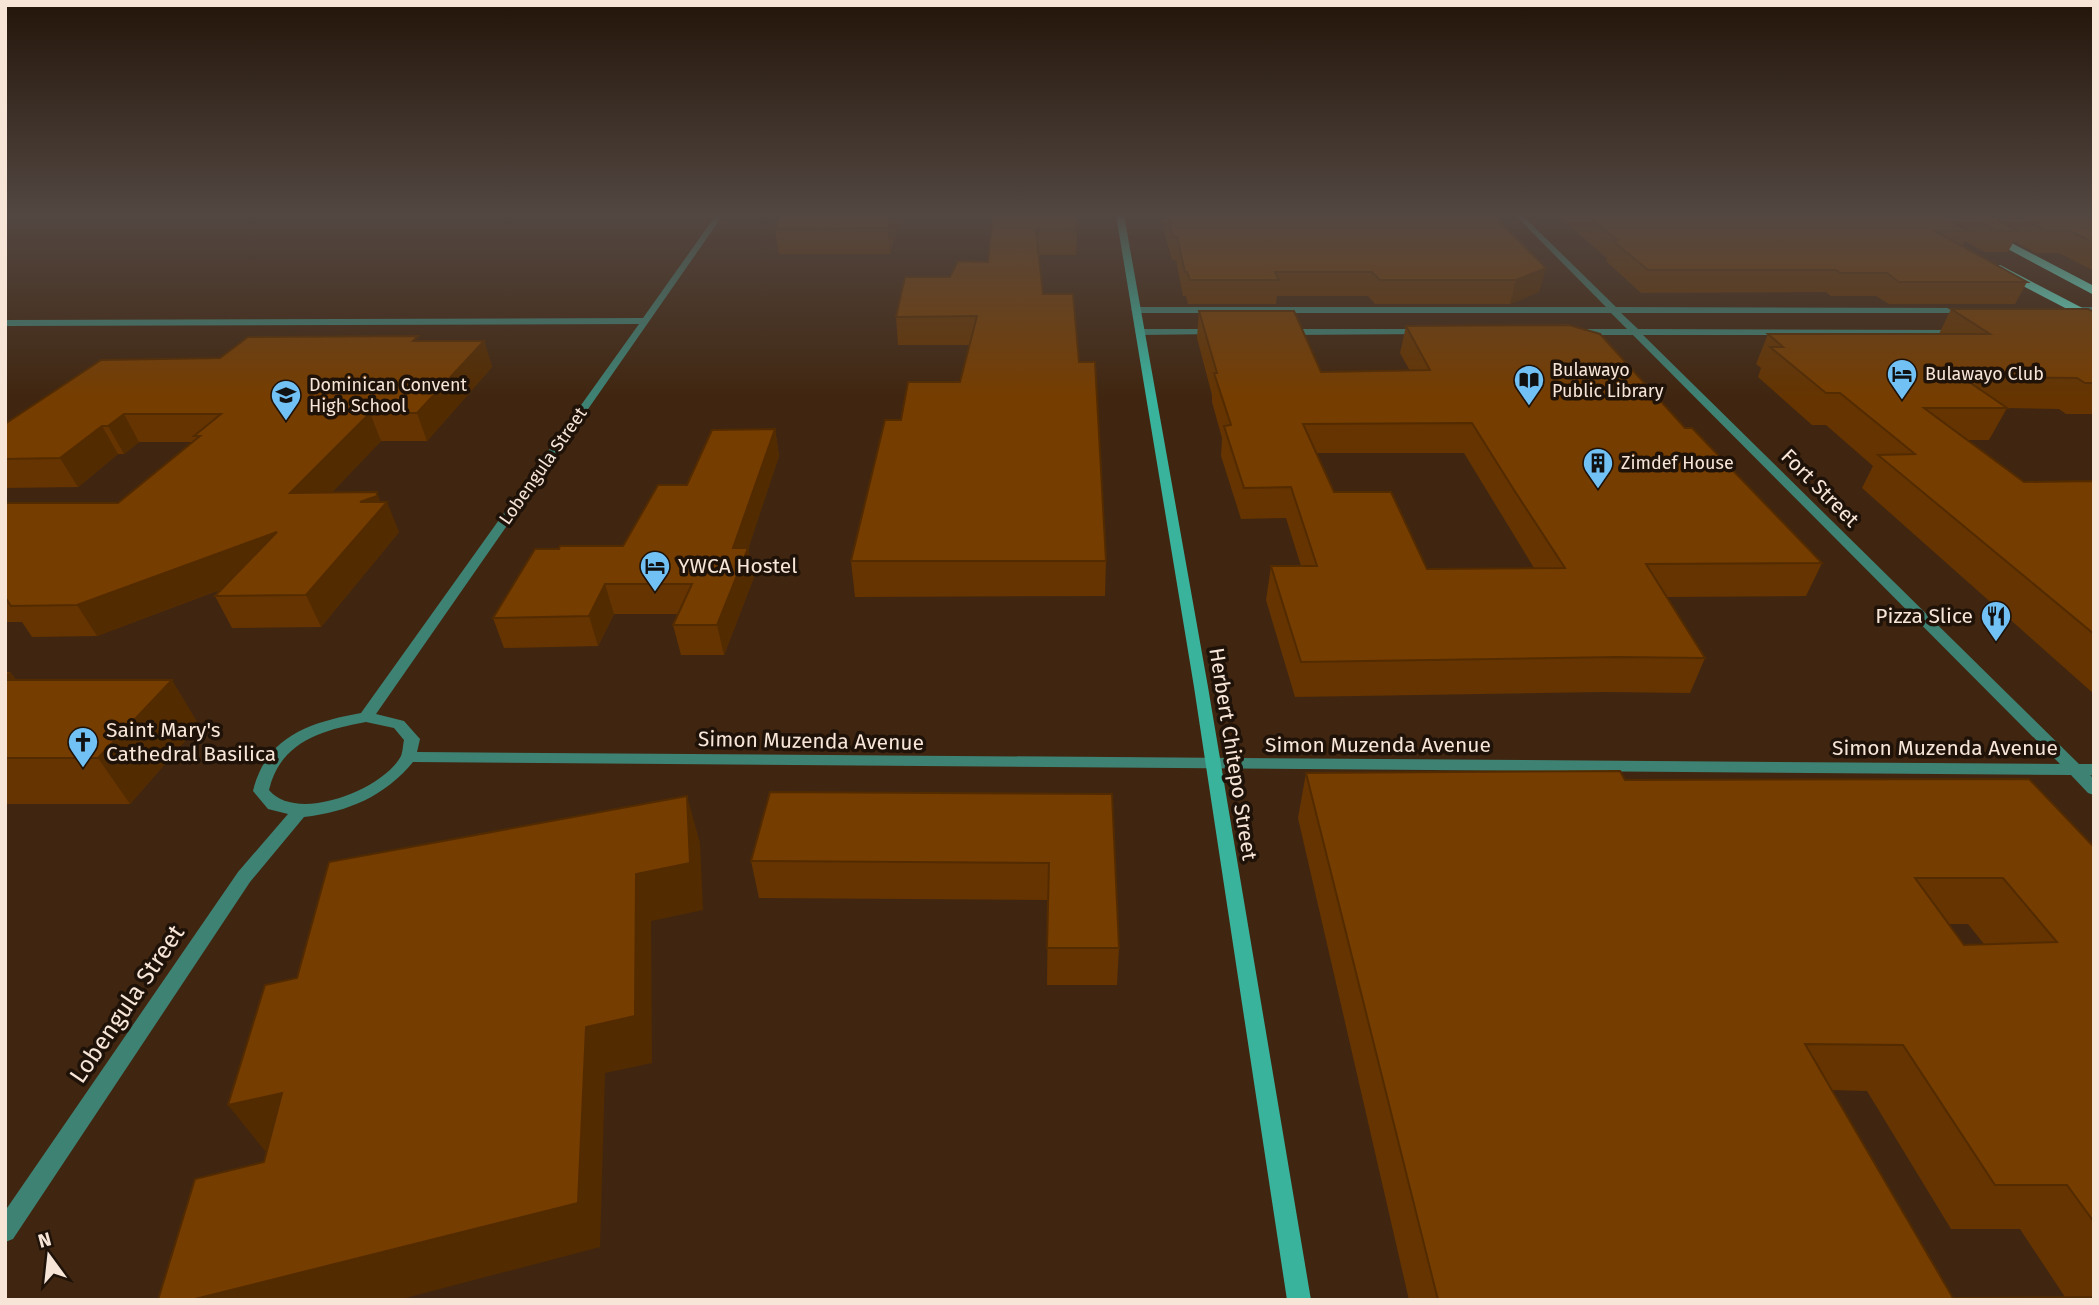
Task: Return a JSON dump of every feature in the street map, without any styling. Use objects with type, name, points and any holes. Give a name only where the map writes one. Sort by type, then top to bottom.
[{"type":"highway","points":[[2014,276],[2094,320]]},
{"type":"highway","points":[[2065,276],[2094,291]]},
{"type":"street","name":"Lobengula Street","points":[[366,717],[677,276]]},
{"type":"street","name":"Herbert Chitepo Street","points":[[1130,276],[1214,765],[1299,1300]]},
{"type":"street","name":"Fort Street","points":[[1580,276],[2094,789]]},
{"type":"street","points":[[1135,310],[1983,310]]},
{"type":"street","points":[[2050,310],[2094,310]]},
{"type":"street","points":[[5,323],[646,321]]},
{"type":"street","points":[[1140,332],[1231,332]]},
{"type":"street","points":[[1272,332],[1436,332]]},
{"type":"street","points":[[1559,332],[1964,332]]},
{"type":"street","points":[[366,717],[389,719],[405,727],[413,740],[410,757],[393,778],[366,796],[332,808],[299,811],[274,806],[261,791],[263,772],[279,752],[304,735],[335,722],[366,717]]},
{"type":"street","name":"Simon Muzenda Avenue","points":[[410,757],[2094,770]]},
{"type":"street","name":"Lobengula Street","points":[[5,1231],[244,877],[299,811]]},
{"type":"building","points":[[1041,276],[1043,294],[1073,294],[1079,362],[1095,362],[1106,561],[851,561],[885,420],[901,420],[908,382],[960,382],[977,316],[896,317],[905,277]]},
{"type":"building","points":[[1188,276],[1277,276],[1279,280],[1190,280]]},
{"type":"building","points":[[1376,276],[1526,276],[1516,280],[1380,280]]},
{"type":"building","points":[[1891,276],[2016,276],[2027,282],[1899,282]]},
{"type":"building","points":[[1951,309],[2088,309],[2094,312],[2094,383],[2085,383],[2077,378],[1962,377],[2007,408],[1924,408],[2024,482],[2094,481],[2094,634],[1878,455],[1915,454],[1840,393],[1826,393],[1770,347],[1783,347],[1768,334],[1990,334]]},
{"type":"building","points":[[1199,311],[1294,311],[1321,372],[1430,370],[1406,326],[1569,325],[1600,334],[1685,428],[1692,428],[1822,563],[1646,564],[1705,658],[1301,662],[1271,566],[1317,566],[1291,487],[1244,488],[1224,426],[1231,425],[1214,373],[1217,373]],"holes":[[[1472,423],[1565,568],[1427,569],[1391,492],[1334,492],[1303,424]]]},
{"type":"building","points":[[418,336],[413,341],[484,341],[417,413],[370,413],[290,493],[377,492],[377,496],[360,502],[387,502],[306,595],[215,596],[277,532],[77,605],[11,606],[5,597],[5,503],[118,503],[200,436],[194,436],[221,414],[124,414],[108,426],[102,426],[60,458],[5,459],[5,424],[101,360],[220,358],[248,337]]},
{"type":"building","points":[[775,429],[733,548],[748,548],[717,625],[673,625],[692,584],[605,584],[589,616],[493,618],[535,549],[559,549],[560,546],[623,546],[658,485],[687,485],[712,430]]},
{"type":"building","points":[[5,680],[172,680],[98,758],[5,758]]},
{"type":"building","points":[[1620,771],[1625,780],[2029,779],[2094,847],[2094,1222],[2067,1185],[1995,1185],[1903,1045],[1805,1044],[1953,1298],[2094,1297],[2094,1300],[1438,1300],[1306,773]],"holes":[[[1915,878],[2003,878],[2057,942],[1964,945]]]},
{"type":"building","points":[[770,792],[1112,794],[1119,948],[1047,948],[1049,863],[751,861]]},
{"type":"building","points":[[687,796],[690,863],[636,874],[635,1016],[586,1027],[578,1203],[191,1300],[158,1300],[195,1179],[264,1162],[282,1093],[228,1105],[265,985],[297,978],[329,862]]},
{"type":"place","name":"Bulawayo Club","points":[[1902,401]]},
{"type":"place","name":"Bulawayo Public Library","points":[[1529,407]]},
{"type":"place","name":"Dominican Convent High School","points":[[286,422]]},
{"type":"place","name":"Zimdef House","points":[[1598,490]]},
{"type":"place","name":"YWCA Hostel","points":[[655,593]]},
{"type":"place","name":"Pizza Slice","points":[[1996,643]]},
{"type":"place","name":"Saint Mary's Cathedral Basilica","points":[[83,769]]}]
